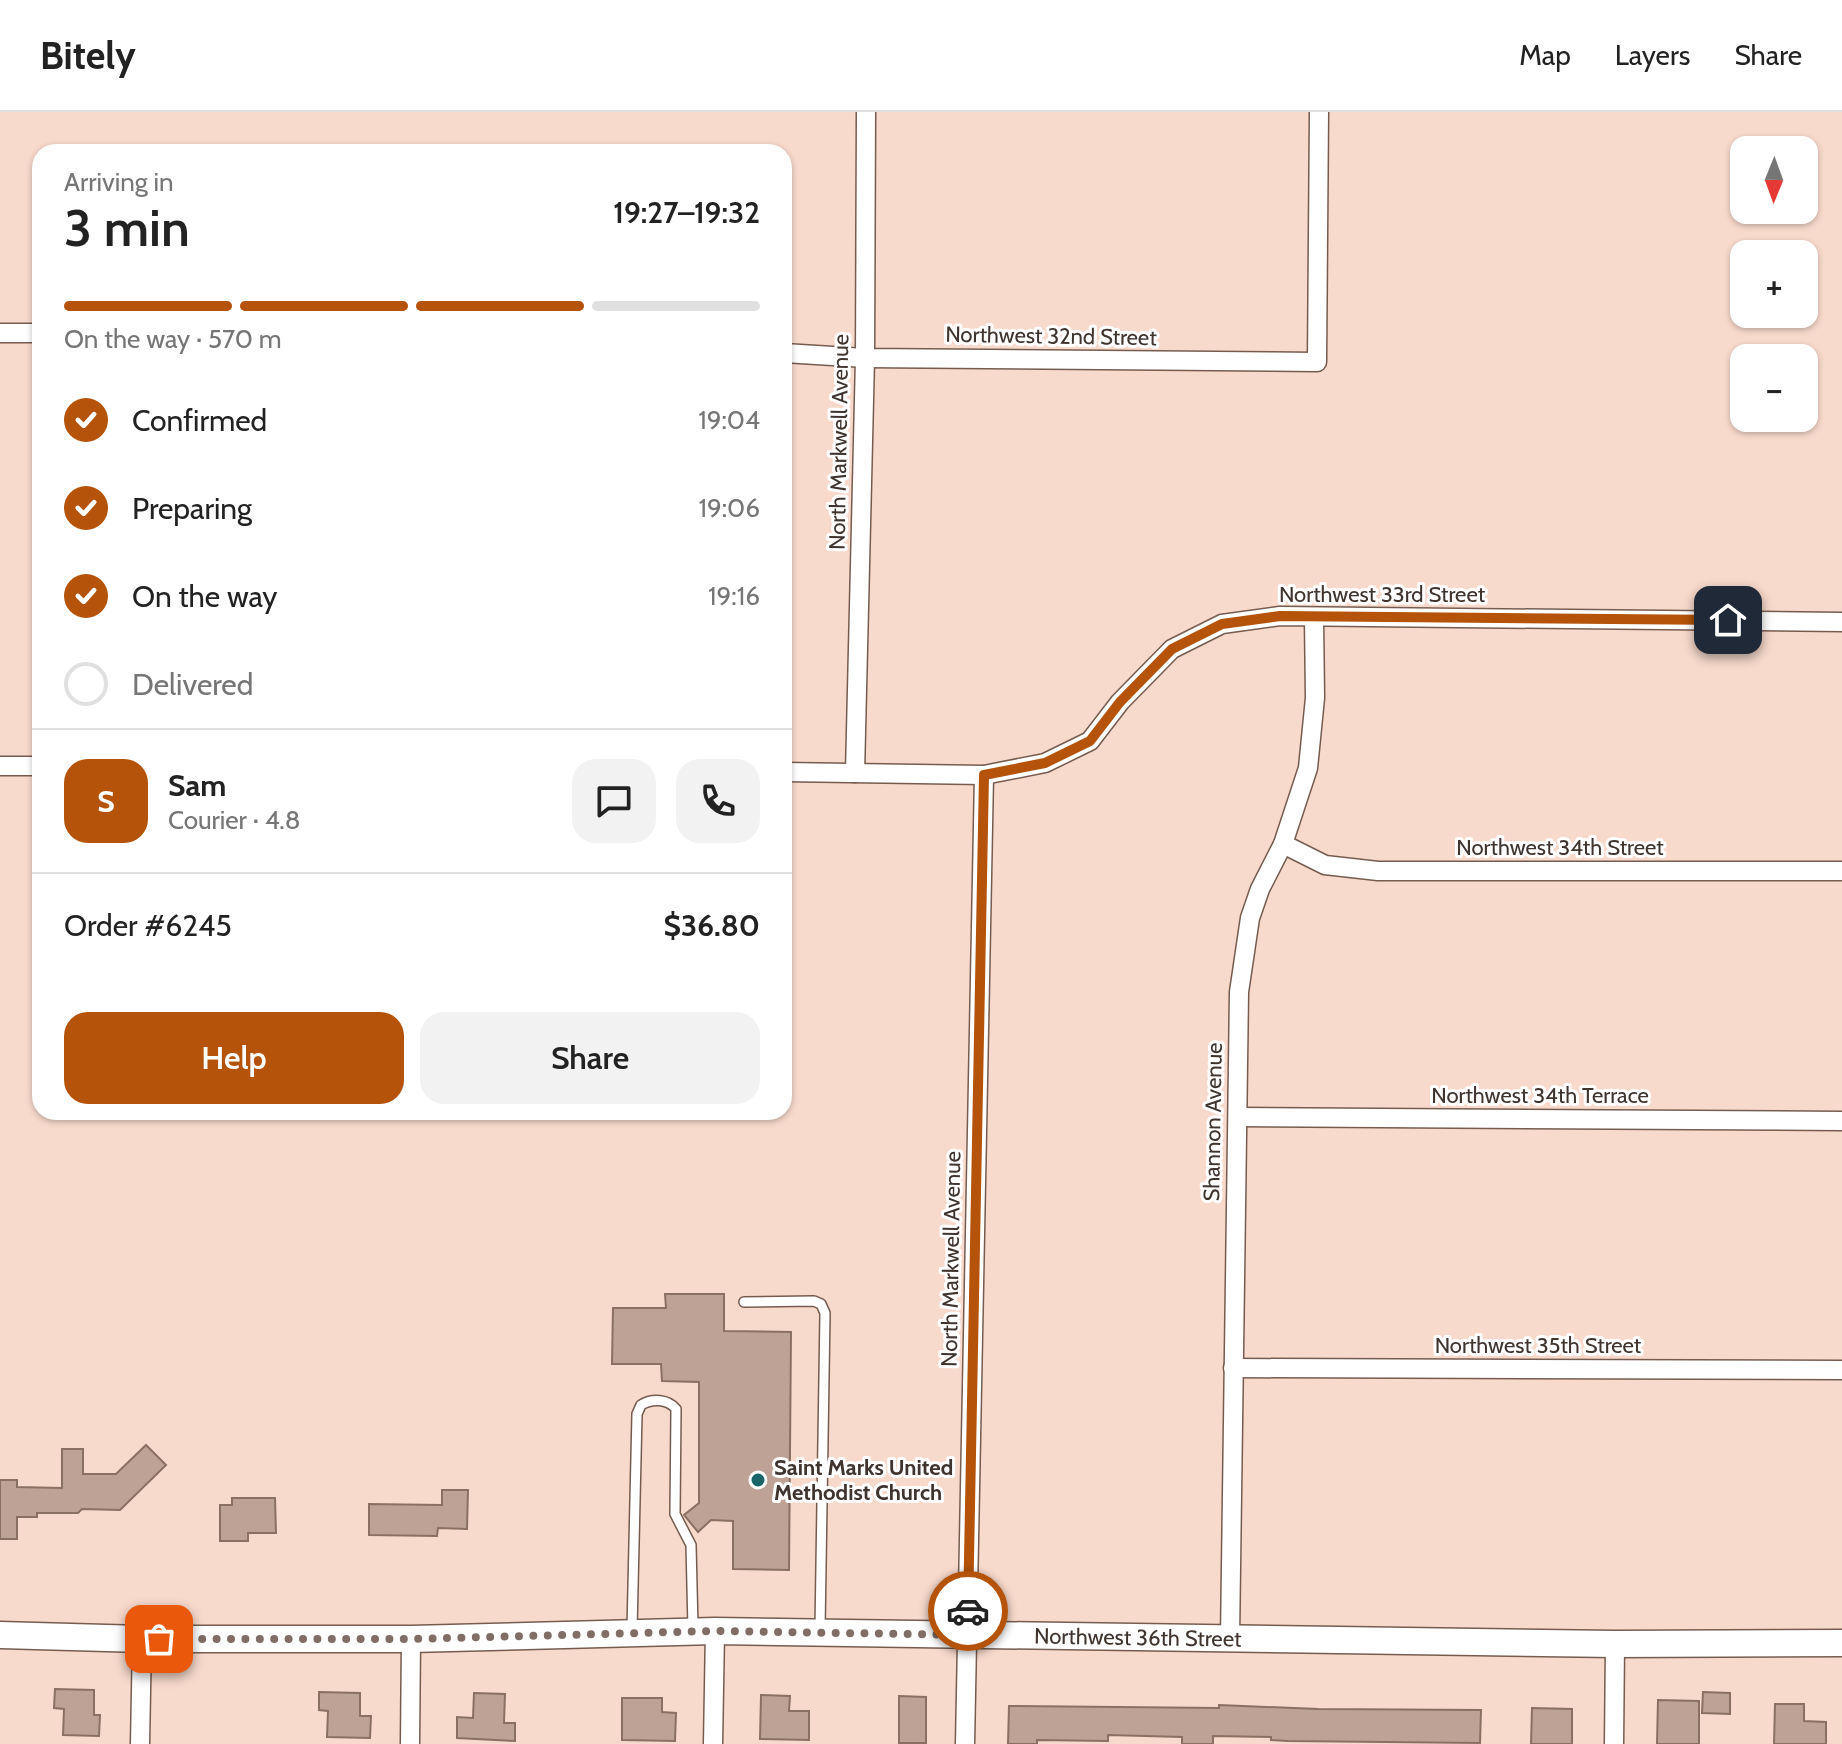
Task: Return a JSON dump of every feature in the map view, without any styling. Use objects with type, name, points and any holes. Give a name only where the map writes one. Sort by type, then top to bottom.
[{"type":"street","name":"North Markwell Avenue","points":[[855,773],[865,358],[866,112]]},
{"type":"street","name":"Northwest 32nd Street","points":[[792,353],[865,358],[1317,362],[1319,112]]},
{"type":"street","points":[[0,333],[32,333]]},
{"type":"street","name":"Northwest 33rd Street","points":[[792,772],[984,775],[1045,763],[1090,741],[1120,702],[1172,649],[1222,624],[1280,616],[1842,622]]},
{"type":"street","name":"Shannon Avenue","points":[[1230,1639],[1239,992],[1250,918],[1260,889],[1283,844],[1308,768],[1315,698],[1314,618]]},
{"type":"street","points":[[0,766],[32,766]]},
{"type":"street","name":"North Markwell Avenue","points":[[965,1744],[984,775]]},
{"type":"street","name":"Northwest 34th Street","points":[[1283,844],[1325,865],[1378,871],[1842,871]]},
{"type":"street","name":"Northwest 34th Terrace","points":[[1238,1117],[1842,1121]]},
{"type":"street","name":"Northwest 35th Street","points":[[1233,1368],[1842,1370]]},
{"type":"street","points":[[704,1631],[713,1744]]},
{"type":"street","name":"Northwest 36th Street","points":[[0,1635],[142,1639],[411,1639],[704,1631],[1615,1644],[1842,1643]]},
{"type":"street","points":[[140,1744],[142,1639]]},
{"type":"street","points":[[410,1744],[411,1639]]},
{"type":"street","points":[[1614,1744],[1615,1644]]},
{"type":"lane","points":[[744,1302],[814,1301],[821,1304],[825,1313],[820,1632]]},
{"type":"lane","points":[[632,1633],[637,1414],[641,1405],[655,1400],[670,1403],[676,1409],[675,1514],[691,1545],[704,1631]]},
{"type":"building","points":[[665,1294],[724,1294],[724,1331],[791,1332],[789,1570],[733,1569],[733,1521],[711,1520],[698,1532],[684,1515],[699,1503],[699,1382],[662,1381],[661,1364],[612,1364],[613,1308],[666,1308]]},
{"type":"building","points":[[146,1445],[166,1465],[120,1510],[82,1509],[78,1513],[37,1513],[37,1517],[17,1517],[17,1539],[0,1539],[0,1480],[17,1480],[17,1487],[62,1488],[62,1449],[83,1449],[83,1474],[116,1474]]},
{"type":"building","points":[[442,1490],[468,1490],[467,1529],[438,1528],[437,1536],[369,1535],[369,1504],[442,1505]]},
{"type":"building","points":[[232,1498],[275,1498],[276,1533],[248,1533],[248,1541],[220,1541],[220,1505],[232,1505]]},
{"type":"building","points":[[55,1689],[94,1690],[94,1715],[100,1715],[99,1736],[63,1735],[64,1709],[54,1708]]},
{"type":"building","points":[[319,1692],[360,1693],[360,1716],[371,1716],[370,1738],[327,1737],[328,1711],[319,1710]]},
{"type":"building","points":[[1703,1692],[1730,1693],[1730,1714],[1702,1713]]},
{"type":"building","points":[[474,1693],[505,1694],[504,1723],[515,1723],[515,1741],[457,1738],[457,1717],[473,1718]]},
{"type":"building","points":[[761,1695],[790,1696],[789,1711],[809,1711],[809,1740],[760,1739]]},
{"type":"building","points":[[899,1696],[926,1697],[926,1743],[899,1743]]},
{"type":"building","points":[[622,1698],[662,1698],[662,1712],[676,1713],[675,1741],[622,1740]]},
{"type":"building","points":[[1658,1700],[1699,1701],[1699,1744],[1657,1744]]},
{"type":"building","points":[[1775,1704],[1804,1704],[1804,1721],[1826,1722],[1826,1744],[1774,1744]]},
{"type":"building","points":[[1219,1705],[1481,1710],[1480,1743],[1288,1741],[1271,1740],[1271,1737],[1213,1736],[1213,1744],[1182,1744],[1182,1737],[1108,1735],[1108,1741],[1037,1740],[1037,1744],[1008,1744],[1009,1706],[1219,1708]]},
{"type":"building","points":[[1532,1708],[1572,1709],[1572,1744],[1531,1744]]},
{"type":"way so far","points":[[159,1639],[411,1639],[715,1631],[967,1635],[968,1611]]},
{"type":"place","name":"Saint Marks United Methodist Church","points":[[758,1480]]},
{"type":"route","points":[[968,1611],[984,775],[1045,763],[1090,741],[1120,702],[1172,649],[1222,624],[1280,616],[1728,620]]}]
